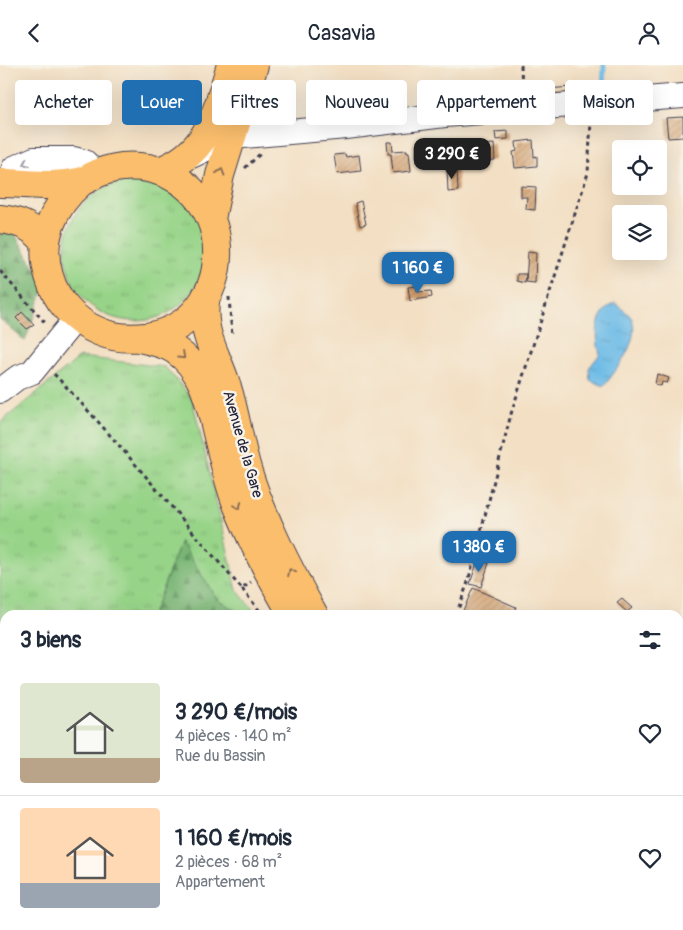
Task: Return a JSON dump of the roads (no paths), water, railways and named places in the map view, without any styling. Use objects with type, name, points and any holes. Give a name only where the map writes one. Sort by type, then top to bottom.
[{"type":"main road","points":[[4,183],[48,185],[80,180],[108,170],[133,166],[168,167],[190,153],[211,125],[216,115],[231,65]]},
{"type":"main road","points":[[211,219],[220,175],[254,65]]},
{"type":"main road","points":[[80,180],[58,208],[51,222],[45,257],[51,284],[58,297],[76,318],[85,325],[105,334],[138,338],[158,334],[177,325],[218,292],[215,275],[218,252],[217,241],[211,219],[201,202],[187,187],[170,176],[168,167]]},
{"type":"main road","points":[[0,219],[13,220],[24,224],[38,233],[46,243]]},
{"type":"main road","name":"Avenue de la Gare","points":[[218,292],[204,317],[206,333],[227,386],[250,479],[280,549],[311,610]]},
{"type":"main road","name":"Avenue de la Gare","points":[[138,338],[161,343],[174,349],[188,361],[198,376],[210,402],[221,450],[241,513],[261,556],[290,610]]},
{"type":"street","points":[[168,167],[232,137],[683,95]]},
{"type":"street","points":[[4,183],[14,167],[34,159],[54,159],[74,159],[85,162],[80,180],[54,159]]},
{"type":"street","points":[[0,391],[17,378],[32,372],[76,318]]},
{"type":"water","points":[[615,303],[627,312],[632,319],[634,327],[633,336],[626,354],[604,386],[590,380],[589,368],[600,354],[597,332],[600,318],[608,307]]},
{"type":"waterway","points":[[603,80],[604,65]]}]
